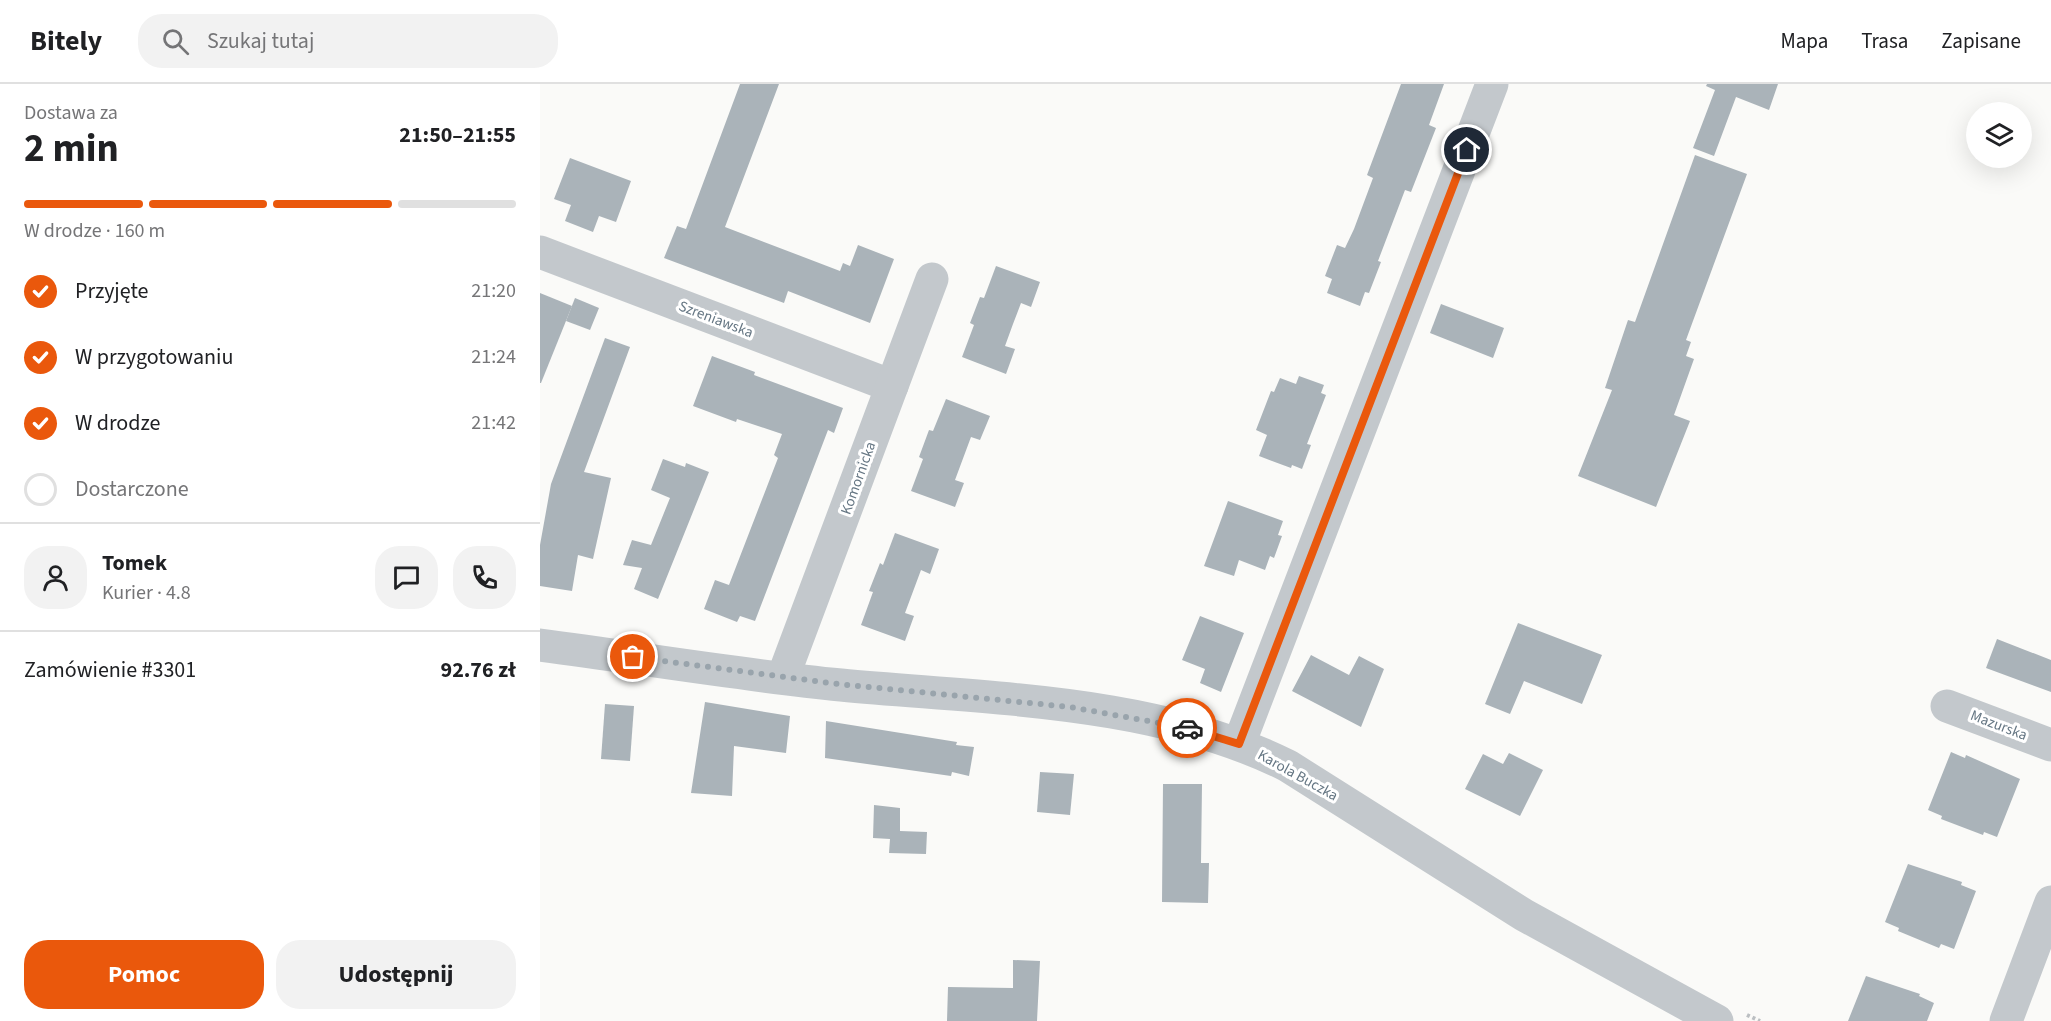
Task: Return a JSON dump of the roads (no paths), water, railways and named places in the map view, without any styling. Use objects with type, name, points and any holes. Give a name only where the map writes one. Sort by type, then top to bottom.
[{"type":"street","points":[[1239,744],[1492,84]]},
{"type":"street","name":"Szreniawska","points":[[540,252],[892,386]]},
{"type":"street","name":"Komornicka","points":[[783,677],[932,279]]},
{"type":"street","name":"Karola Buczka","points":[[540,645],[783,677],[1078,708],[1170,724],[1239,744],[1288,766],[1524,915],[1728,1016]]},
{"type":"street","name":"Mazurska","points":[[1947,706],[2051,745]]},
{"type":"street","points":[[2006,1021],[2051,903]]}]
